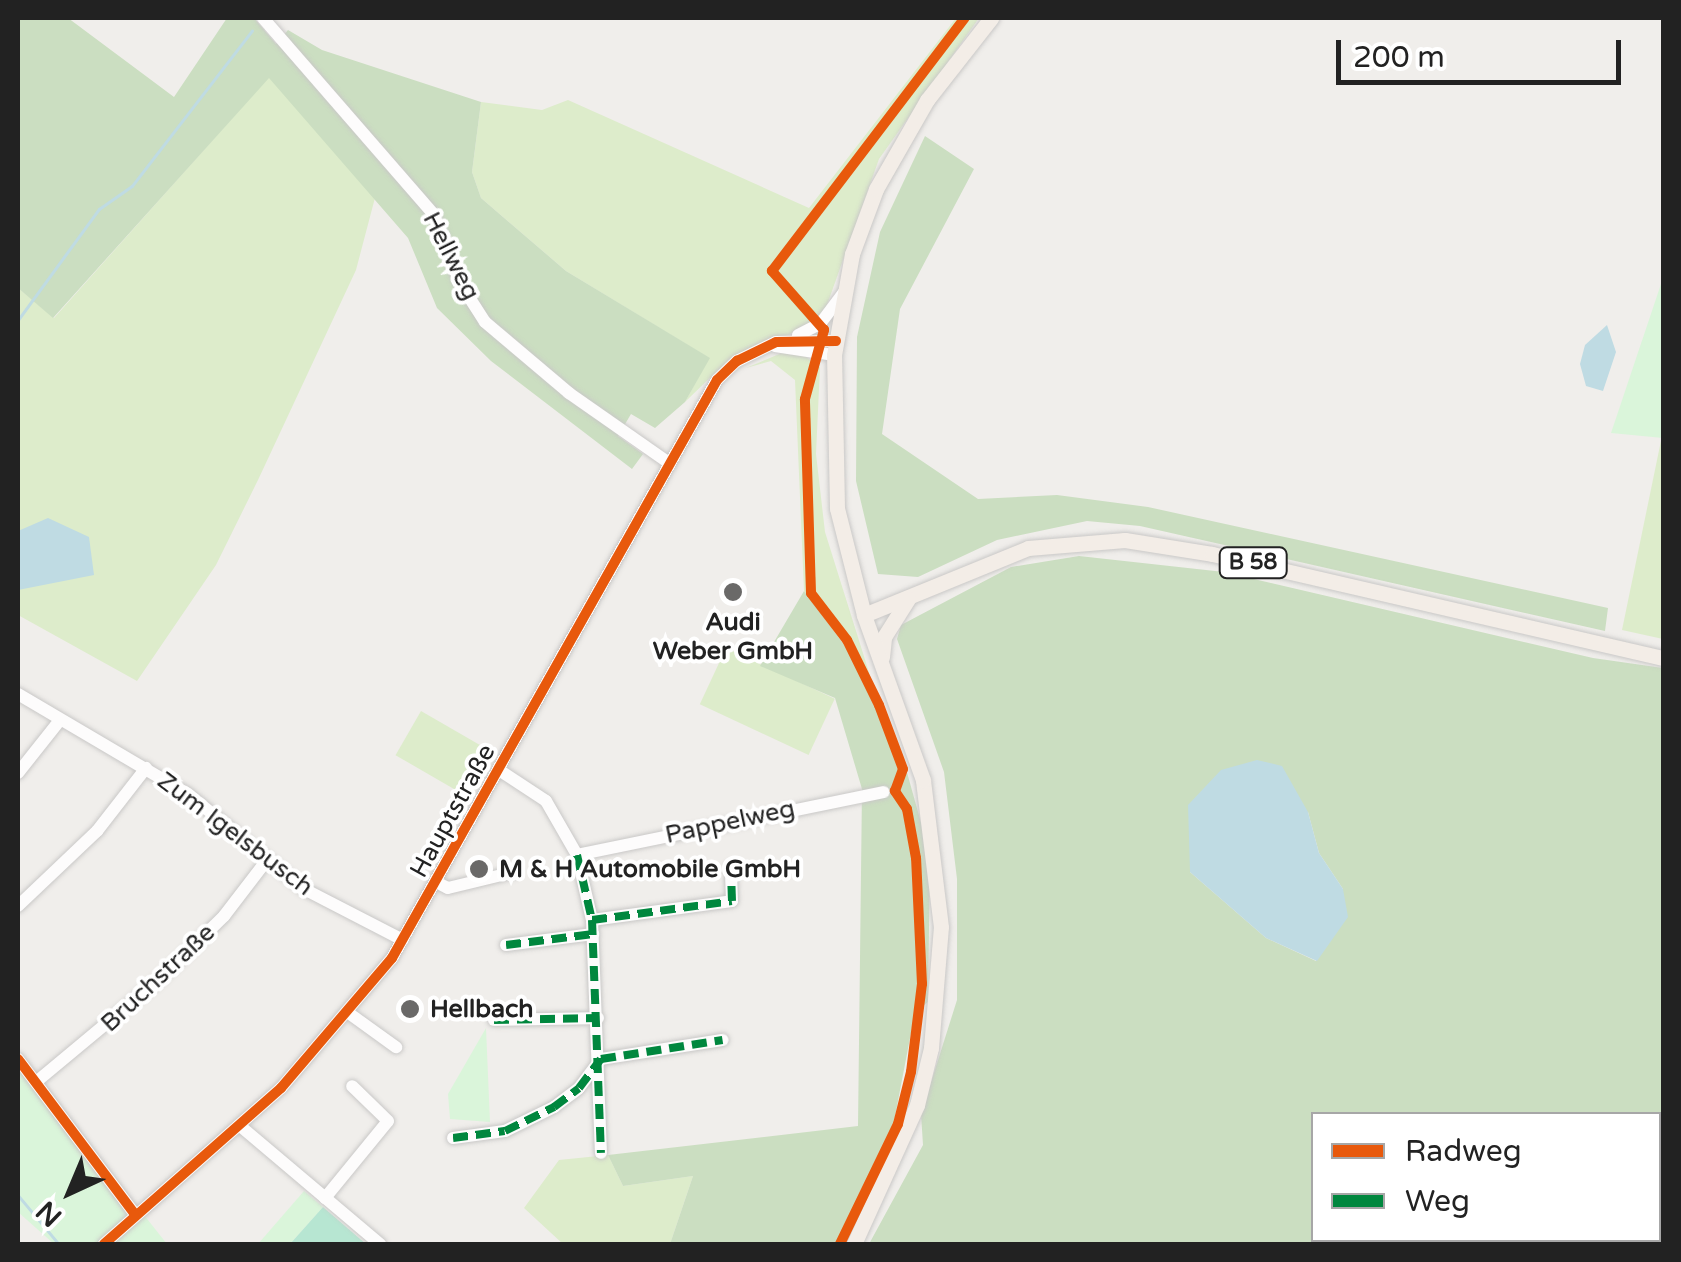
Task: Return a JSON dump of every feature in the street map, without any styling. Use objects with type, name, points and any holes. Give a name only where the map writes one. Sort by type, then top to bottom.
[{"type":"main road","points":[[854,1244],[916,1105],[938,990],[942,927],[931,816],[910,732],[864,616],[837,508],[834,348],[843,293],[863,221],[900,144],[992,18]]},
{"type":"main road","name":"B 58","points":[[864,616],[1028,548],[1125,540],[1212,554],[1664,658]]},
{"type":"main road","points":[[882,663],[884,636],[908,598]]},
{"type":"street","name":"Hellweg","points":[[262,18],[434,215],[460,282],[485,322],[569,393],[669,462]]},
{"type":"street","points":[[791,338],[820,324],[843,293]]},
{"type":"street","name":"Hauptstraße","points":[[104,1244],[134,1213],[239,1125],[350,1014],[403,940],[718,380],[737,361],[791,338],[834,348]]},
{"type":"street","points":[[767,346],[834,348]]},
{"type":"street","name":"Zum Igelsbusch","points":[[18,694],[188,794],[304,889],[403,940]]},
{"type":"street","points":[[18,773],[60,720]]},
{"type":"street","points":[[18,906],[97,831],[146,768]]},
{"type":"street","points":[[499,770],[546,800],[576,856],[593,927],[601,1153]]},
{"type":"street","name":"Pappelweg","points":[[576,856],[884,792]]},
{"type":"street","name":"Bruchstraße","points":[[36,1082],[162,978],[224,916],[267,860]]},
{"type":"street","points":[[506,945],[732,901],[731,868]]},
{"type":"street","points":[[436,882],[448,888],[514,872]]},
{"type":"street","points":[[350,1014],[396,1047]]},
{"type":"street","points":[[494,1020],[598,1018]]},
{"type":"street","points":[[454,1138],[505,1131],[554,1108],[579,1088],[600,1058],[722,1040]]},
{"type":"street","points":[[18,1059],[134,1213]]},
{"type":"street","points":[[325,1198],[388,1121],[352,1086]]},
{"type":"street","points":[[239,1125],[380,1244]]},
{"type":"green space","points":[[18,18],[68,18],[174,97],[227,18],[254,18],[276,44],[288,30],[322,50],[481,102],[472,172],[481,198],[566,271],[710,358],[685,402],[655,428],[631,414],[618,436],[643,454],[632,469],[491,361],[437,308],[408,238],[269,78],[53,318],[18,288]]},
{"type":"green space","points":[[956,18],[979,18],[879,159],[827,305],[816,321],[718,370],[685,402],[709,358],[566,271],[481,198],[472,172],[481,102],[542,110],[568,100],[809,208]]},
{"type":"green space","points":[[269,77],[376,194],[356,270],[258,480],[216,565],[137,681],[18,615],[18,288],[54,318]]},
{"type":"green space","points":[[925,136],[974,169],[900,309],[882,434],[978,499],[1057,495],[1148,507],[1608,608],[1605,631],[1140,526],[1087,521],[997,540],[918,577],[878,574],[856,481],[857,337],[880,232]]},
{"type":"green space","points":[[1663,278],[1663,438],[1611,433]]},
{"type":"green space","points":[[784,352],[802,354],[820,367],[816,454],[825,532],[872,682],[804,591],[795,380],[771,361],[746,368]]},
{"type":"green space","points":[[1663,431],[1663,639],[1622,630]]},
{"type":"green space","points":[[1079,556],[1224,572],[1593,658],[1663,668],[1663,1244],[869,1244],[923,1145],[921,1114],[957,1000],[957,879],[944,772],[897,639],[901,625],[1011,567]],"holes":[[[1308,812],[1319,853],[1343,889],[1316,961],[1266,938],[1190,872]]]},
{"type":"green space","points":[[804,591],[872,682],[903,758],[930,855],[928,1002],[915,1012],[893,1127],[837,1244],[670,1244],[693,1176],[623,1186],[608,1155],[858,1126],[862,789],[835,698],[760,666]]},
{"type":"green space","points":[[726,648],[835,699],[809,755],[700,704]]},
{"type":"green space","points":[[421,711],[495,754],[470,798],[396,755]]},
{"type":"green space","points":[[486,1028],[490,1122],[450,1119],[448,1094]]},
{"type":"green space","points":[[18,1065],[167,1244],[54,1244],[18,1212]]},
{"type":"green space","points":[[608,1155],[623,1186],[693,1176],[670,1244],[563,1244],[524,1208],[559,1160]]},
{"type":"green space","points":[[304,1191],[323,1207],[290,1244],[258,1244]]},
{"type":"green space","points":[[323,1207],[366,1244],[290,1244]]},
{"type":"water","points":[[1607,325],[1616,352],[1603,391],[1586,386],[1580,364],[1585,345]]},
{"type":"water","points":[[48,518],[89,537],[94,575],[18,590],[18,531]]},
{"type":"water","points":[[1257,760],[1282,766],[1308,812],[1319,853],[1343,889],[1348,917],[1317,961],[1266,938],[1190,872],[1188,805],[1221,770]]},
{"type":"waterway","points":[[18,320],[99,209],[132,186],[252,31]]},
{"type":"waterway","name":"Hellbach","points":[[18,1195],[59,1244]]},
{"type":"marked path","points":[[577,855],[592,920],[601,1153]]},
{"type":"marked path","points":[[592,920],[732,901],[731,868]]},
{"type":"marked path","points":[[506,945],[593,934]]},
{"type":"marked path","points":[[494,1020],[598,1018]]},
{"type":"marked path","points":[[453,1138],[505,1131],[554,1107],[579,1088],[601,1059],[723,1040]]},
{"type":"cycle path","points":[[840,1244],[898,1124],[911,1072],[922,984],[916,858],[907,809],[895,791],[903,769],[879,705],[847,640],[811,593],[805,399],[824,330],[772,271],[965,18]]},
{"type":"cycle path","points":[[104,1244],[281,1088],[392,958],[717,380],[737,361],[776,342],[836,341]]},
{"type":"cycle path","points":[[18,1059],[134,1213]]},
{"type":"place","name":"Audi Weber GmbH","points":[[733,592]]},
{"type":"place","name":"M & H Automobile GmbH","points":[[479,869]]},
{"type":"place","name":"Hellbach","points":[[410,1009]]}]
